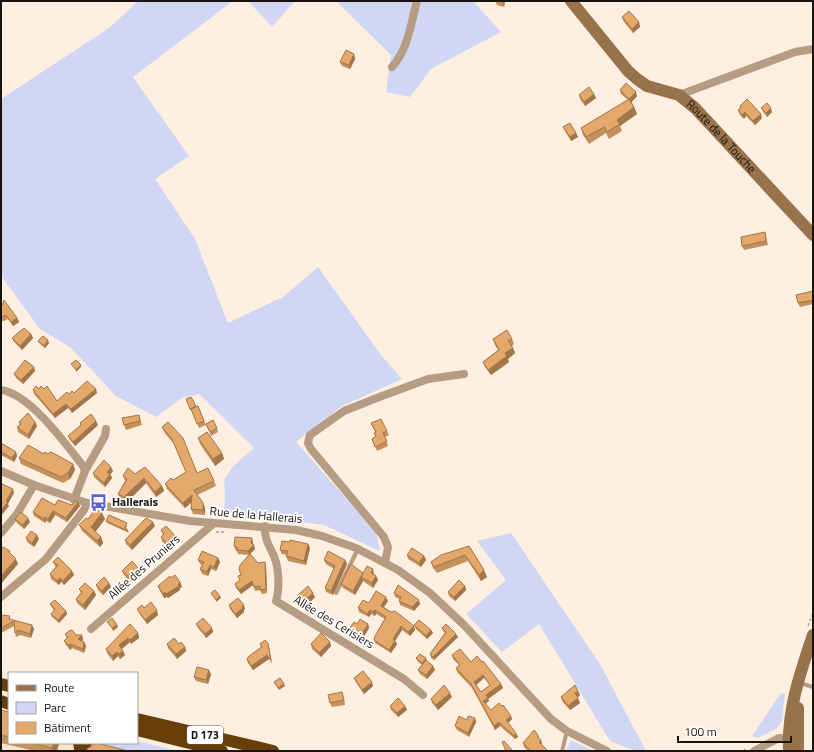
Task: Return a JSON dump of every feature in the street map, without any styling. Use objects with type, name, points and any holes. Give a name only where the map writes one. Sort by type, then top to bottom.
[{"type":"highway","name":"D 173","points":[[138,719],[273,751]]},
{"type":"highway","name":"D 173","points":[[138,730],[222,751]]},
{"type":"highway","points":[[138,737],[194,750],[222,751]]},
{"type":"street","points":[[392,67],[399,59],[403,50],[417,1]]},
{"type":"street","name":"Route de la Touche","points":[[571,1],[636,79],[647,86],[679,95],[703,116],[813,235]]},
{"type":"street","points":[[679,95],[795,52],[813,49]]},
{"type":"street","points":[[385,563],[388,547],[384,537],[311,449],[308,443],[310,435],[344,411],[428,379],[464,374]]},
{"type":"street","points":[[1,390],[13,393],[24,400],[38,413],[81,463],[85,471]]},
{"type":"street","points":[[74,500],[85,471],[106,436],[106,429]]},
{"type":"street","name":"Rue de la Hallerais","points":[[1,471],[74,500],[87,503],[158,517],[213,524],[265,526],[296,530],[322,536],[358,549],[385,563],[413,581],[445,606],[541,709],[567,730],[607,751]]},
{"type":"street","points":[[1,533],[17,514],[34,485]]},
{"type":"street","points":[[1,597],[46,559],[84,510],[87,503]]},
{"type":"street","name":"Allée des Pruniers","points":[[91,629],[213,524]]},
{"type":"street","name":"Allée des Cerisiers","points":[[265,526],[265,539],[274,557],[277,571],[278,594],[276,601],[404,679],[423,695]]},
{"type":"street","points":[[754,751],[769,742],[791,747],[794,694],[799,683],[813,635]]},
{"type":"lane","points":[[336,593],[358,549]]},
{"type":"lane","points":[[799,683],[813,687]]},
{"type":"lane","points":[[562,751],[567,730]]},
{"type":"shaded area","points":[[1,710],[8,712],[8,744],[138,744],[171,751],[1,751]]},
{"type":"green space","points":[[138,1],[233,1],[133,77],[189,156],[155,179],[195,239],[228,323],[283,297],[318,267],[381,355],[402,379],[342,406],[296,442],[376,532],[380,551],[324,525],[224,514],[224,480],[233,466],[254,448],[199,394],[182,398],[156,417],[116,396],[71,348],[40,329],[1,276],[1,99],[109,28]]},
{"type":"green space","points":[[248,1],[295,1],[272,27]]},
{"type":"green space","points":[[336,1],[473,1],[501,32],[431,69],[410,97],[386,92],[391,55]]},
{"type":"green space","points":[[511,533],[600,664],[646,751],[635,751],[610,741],[539,624],[502,652],[466,614],[506,580],[477,541]]},
{"type":"green space","points":[[785,693],[782,721],[777,728],[758,738],[752,736],[780,694]]},
{"type":"green space","points":[[571,740],[594,751],[566,751]]},
{"type":"green space","points":[[138,741],[178,751],[89,751],[96,744],[138,744]]},
{"type":"building","points":[[629,11],[639,22],[632,29],[622,17]]},
{"type":"building","points":[[346,50],[354,54],[349,65],[340,62]]},
{"type":"building","points":[[626,83],[636,92],[629,99],[620,90]]},
{"type":"building","points":[[589,87],[594,94],[584,102],[579,95]]},
{"type":"building","points":[[629,99],[634,107],[617,120],[620,124],[607,132],[604,127],[586,137],[581,128]]},
{"type":"building","points":[[747,99],[761,114],[753,121],[745,112],[742,115],[738,110]]},
{"type":"building","points":[[767,103],[771,108],[766,113],[761,108]]},
{"type":"building","points":[[570,123],[576,133],[570,137],[563,127]]},
{"type":"building","points":[[765,232],[766,241],[742,246],[741,237]]},
{"type":"building","points":[[813,291],[813,300],[798,303],[796,295]]},
{"type":"building","points":[[4,300],[17,318],[11,322],[6,315],[1,317],[1,308]]},
{"type":"building","points":[[24,328],[31,334],[20,346],[12,338]]},
{"type":"building","points":[[507,330],[512,339],[508,341],[513,348],[505,353],[507,356],[488,370],[483,362],[499,350],[493,339]]},
{"type":"building","points":[[43,336],[48,340],[44,346],[38,341]]},
{"type":"building","points":[[25,360],[34,367],[21,380],[14,374]]},
{"type":"building","points":[[76,360],[81,365],[76,370],[71,364]]},
{"type":"building","points":[[87,381],[96,389],[71,409],[66,404],[53,414],[33,390],[36,386],[39,389],[41,386],[44,389],[47,386],[57,401],[67,392],[69,394],[72,391],[74,393]]},
{"type":"building","points":[[191,397],[196,406],[190,409],[186,399]]},
{"type":"building","points":[[198,406],[204,421],[197,424],[191,409]]},
{"type":"building","points":[[28,413],[35,422],[28,435],[17,427],[21,424],[19,422]]},
{"type":"building","points":[[91,414],[96,421],[73,442],[68,436]]},
{"type":"building","points":[[139,415],[140,421],[124,425],[122,418]]},
{"type":"building","points":[[381,419],[387,431],[383,433],[387,441],[375,447],[372,439],[376,436],[374,433],[376,432],[371,423]]},
{"type":"building","points":[[213,420],[217,428],[210,432],[206,424]]},
{"type":"building","points":[[168,422],[183,438],[197,473],[208,468],[214,481],[194,490],[203,503],[203,510],[191,509],[192,495],[183,503],[165,484],[171,478],[173,480],[186,472],[172,439],[162,427]]},
{"type":"building","points":[[207,432],[222,453],[213,459],[198,438]]},
{"type":"building","points":[[1,443],[16,452],[12,458],[1,452]]},
{"type":"building","points":[[28,445],[44,454],[45,452],[48,454],[50,452],[55,454],[73,464],[68,473],[61,477],[19,458]]},
{"type":"building","points":[[104,460],[111,467],[107,472],[110,474],[104,483],[93,473]]},
{"type":"building","points":[[145,467],[162,486],[155,492],[144,478],[124,497],[118,494],[127,479],[123,476],[128,468],[135,474]]},
{"type":"building","points":[[2,484],[13,489],[6,501],[8,502],[1,510],[1,486]]},
{"type":"building","points":[[42,498],[55,505],[58,500],[72,505],[75,501],[78,502],[66,518],[53,511],[48,519],[45,517],[44,519],[33,512]]},
{"type":"building","points":[[96,508],[102,513],[91,527],[101,537],[97,541],[79,525],[86,518],[88,519]]},
{"type":"building","points":[[21,512],[28,518],[23,525],[15,519]]},
{"type":"building","points":[[109,515],[127,523],[125,527],[128,531],[106,521]]},
{"type":"building","points":[[146,518],[153,522],[130,545],[125,540]]},
{"type":"building","points":[[166,526],[177,538],[168,546],[161,537],[164,534],[161,530]]},
{"type":"building","points":[[31,531],[37,535],[32,543],[26,538]]},
{"type":"building","points":[[235,537],[252,538],[251,543],[254,545],[248,551],[237,550],[237,547],[234,546]]},
{"type":"building","points":[[290,540],[308,544],[304,561],[286,556],[288,551],[280,550],[282,541],[290,542]]},
{"type":"building","points":[[469,546],[484,570],[479,575],[465,555],[434,567],[431,562],[441,555]]},
{"type":"building","points":[[3,547],[10,551],[9,552],[16,559],[1,576],[1,550]]},
{"type":"building","points":[[412,548],[424,556],[419,563],[407,555]]},
{"type":"building","points":[[202,551],[218,558],[214,567],[210,565],[207,572],[200,569],[204,562],[198,560]]},
{"type":"building","points":[[328,551],[345,560],[331,591],[325,588],[335,566],[324,560]]},
{"type":"building","points":[[250,554],[258,563],[265,562],[266,589],[260,590],[260,586],[254,587],[252,581],[239,590],[235,584],[240,580],[238,576],[241,575],[239,569],[240,565]]},
{"type":"building","points":[[58,557],[72,571],[63,581],[60,578],[57,581],[50,574],[58,565],[53,562]]},
{"type":"building","points":[[132,561],[138,568],[130,578],[122,571]]},
{"type":"building","points":[[351,564],[363,573],[353,591],[341,584]]},
{"type":"building","points":[[367,566],[373,569],[371,573],[376,576],[372,583],[361,577]]},
{"type":"building","points":[[175,575],[180,582],[178,584],[179,586],[166,594],[165,592],[163,594],[158,586],[170,576],[171,578]]},
{"type":"building","points":[[104,577],[109,583],[102,591],[96,585]]},
{"type":"building","points":[[459,580],[465,586],[454,597],[448,592]]},
{"type":"building","points":[[85,583],[94,591],[83,605],[76,599],[82,592],[79,589]]},
{"type":"building","points":[[398,585],[419,600],[412,607],[399,601],[401,597],[394,593]]},
{"type":"building","points":[[308,586],[313,593],[303,602],[297,596]]},
{"type":"building","points":[[215,590],[220,596],[216,600],[211,593]]},
{"type":"building","points":[[376,591],[386,597],[381,606],[391,612],[395,611],[414,626],[408,632],[401,626],[393,639],[395,641],[389,650],[374,640],[386,617],[375,610],[373,612],[370,610],[367,614],[358,608],[363,600],[369,603]]},
{"type":"building","points":[[238,598],[244,605],[242,606],[243,608],[235,614],[229,605]]},
{"type":"building","points":[[55,600],[66,611],[58,620],[51,614],[55,609],[50,604]]},
{"type":"building","points":[[151,602],[157,610],[145,620],[137,609],[142,605],[144,608]]},
{"type":"building","points":[[1,615],[10,616],[9,619],[32,625],[30,634],[18,630],[15,633],[14,621],[1,628]]},
{"type":"building","points":[[112,618],[117,625],[112,628],[107,622]]},
{"type":"building","points":[[203,618],[212,628],[205,634],[196,624]]},
{"type":"building","points":[[360,619],[368,624],[359,639],[353,635],[354,632],[349,629],[354,622],[357,624]]},
{"type":"building","points":[[419,620],[431,630],[426,636],[414,625]]},
{"type":"building","points":[[130,624],[138,633],[130,640],[128,638],[119,645],[123,651],[119,654],[117,652],[112,656],[106,649]]},
{"type":"building","points":[[446,624],[456,634],[433,657],[430,654],[446,632],[442,628]]},
{"type":"building","points":[[72,630],[76,635],[82,635],[78,639],[84,642],[83,649],[70,644],[69,645],[64,641],[68,637],[65,634]]},
{"type":"building","points":[[321,633],[330,642],[319,653],[311,644]]},
{"type":"building","points":[[174,638],[179,644],[181,642],[185,647],[176,654],[167,644]]},
{"type":"building","points":[[265,640],[268,643],[271,660],[267,655],[251,666],[247,659],[262,647],[260,644]]},
{"type":"building","points":[[460,649],[471,662],[477,656],[482,662],[483,661],[501,684],[486,695],[488,698],[483,701],[491,710],[499,703],[502,706],[503,705],[511,716],[506,720],[516,733],[514,736],[499,722],[494,726],[471,684],[456,668],[460,665],[452,655]],"holes":[[[483,675],[490,685],[481,692],[474,682]]]},
{"type":"building","points":[[420,654],[426,658],[422,663],[416,658]]},
{"type":"building","points":[[426,660],[433,666],[426,675],[418,670]]},
{"type":"building","points":[[197,667],[209,670],[206,680],[194,677]]},
{"type":"building","points":[[363,671],[372,682],[362,690],[354,678]]},
{"type":"building","points":[[280,678],[284,684],[278,688],[274,682]]},
{"type":"building","points":[[444,685],[450,693],[436,705],[431,699]]},
{"type":"building","points":[[575,685],[578,691],[575,693],[578,698],[568,706],[561,697]]},
{"type":"building","points":[[342,692],[344,700],[330,703],[328,695]]},
{"type":"building","points":[[398,698],[405,706],[397,713],[390,706]]},
{"type":"building","points":[[1,710],[8,712],[8,737],[1,735]]},
{"type":"building","points":[[459,716],[467,720],[468,716],[475,718],[468,733],[455,726]]},
{"type":"building","points":[[534,730],[541,740],[539,742],[548,751],[531,751],[523,743]]},
{"type":"building","points":[[504,741],[513,751],[506,751],[502,742]]},
{"type":"building","points":[[37,744],[54,744],[52,748]]},
{"type":"building","points":[[94,744],[100,744],[128,751],[87,751],[87,749]]},
{"type":"place","name":"Hallerais","points":[[99,502]]}]
